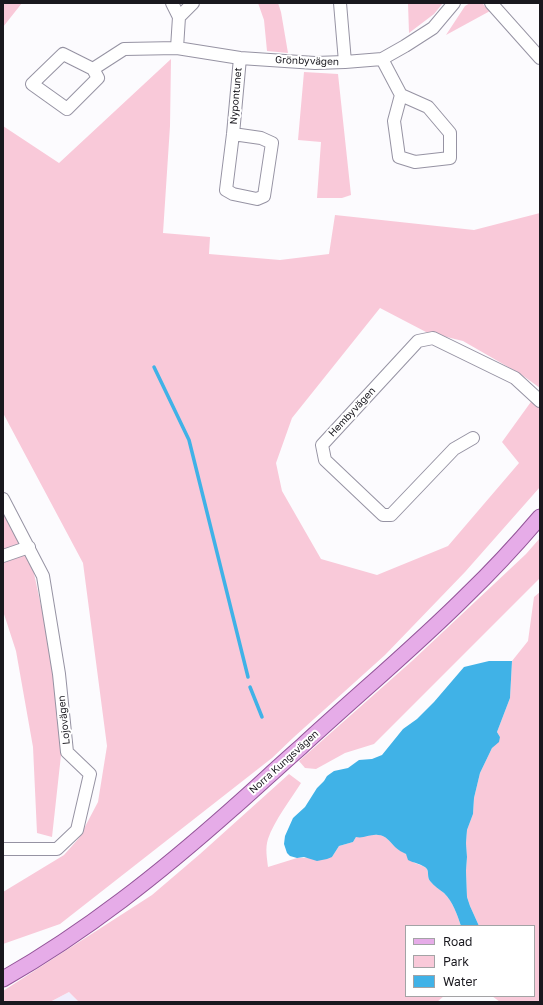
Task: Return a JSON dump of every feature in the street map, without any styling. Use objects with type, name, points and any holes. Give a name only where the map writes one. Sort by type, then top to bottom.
[{"type":"main road","name":"Norra Kungsvägen","points":[[3,979],[28,965],[77,933],[149,880],[190,845],[463,600],[499,563],[540,517]]},
{"type":"street","points":[[172,3],[179,17],[177,48]]},
{"type":"street","points":[[179,17],[193,3]]},
{"type":"street","points":[[340,3],[346,62]]},
{"type":"street","name":"Grönbyvägen","points":[[92,68],[124,49],[177,48],[240,58],[315,63],[382,59],[433,28],[454,3]]},
{"type":"street","points":[[491,3],[540,58]]},
{"type":"street","points":[[63,54],[92,68],[98,78],[67,109],[32,84],[63,54]]},
{"type":"street","name":"Nypontunet","points":[[233,134],[261,138],[272,143],[264,196],[257,199],[233,194],[226,190],[240,58]]},
{"type":"street","points":[[382,59],[401,95],[428,107],[450,133],[450,158],[415,162],[399,157],[394,121],[401,95]]},
{"type":"street","name":"Hembyvägen","points":[[473,438],[454,448],[391,515],[382,515],[325,460],[322,445],[418,341],[433,338],[440,341],[515,378],[540,401]]},
{"type":"street","name":"Lojovägen","points":[[3,499],[43,576],[59,674],[67,752],[90,774],[76,830],[58,849],[3,849],[3,845]]},
{"type":"street","points":[[3,556],[28,547]]},
{"type":"shaded area","points":[[69,992],[79,1002],[50,1002]]},
{"type":"green space","points":[[3,3],[22,3],[3,27]]},
{"type":"green space","points":[[258,3],[278,3],[288,53],[267,51],[264,20]]},
{"type":"green space","points":[[408,3],[443,3],[434,14],[409,33]]},
{"type":"green space","points":[[470,3],[482,3],[490,11],[446,35],[465,6]]},
{"type":"green space","points":[[171,59],[170,126],[163,233],[210,237],[209,254],[280,260],[329,254],[335,215],[474,230],[540,213],[540,388],[522,375],[463,341],[426,332],[380,308],[292,418],[276,463],[282,491],[321,559],[377,575],[448,546],[519,463],[502,442],[533,399],[540,407],[540,487],[465,572],[385,655],[272,758],[60,924],[3,944],[3,892],[64,855],[79,838],[98,802],[107,746],[83,563],[3,413],[3,126],[59,163]]},
{"type":"green space","points":[[304,72],[338,74],[351,195],[342,198],[317,198],[321,142],[298,140]]},
{"type":"green space","points":[[3,508],[32,564],[50,648],[62,746],[52,837],[37,833],[33,747],[16,651],[3,611]]},
{"type":"green space","points":[[540,538],[540,578],[374,744],[345,753],[316,769],[305,768],[299,761],[412,661],[526,554]]},
{"type":"green space","points":[[540,592],[540,1002],[500,1002],[493,997],[535,997],[535,925],[479,925],[467,897],[467,830],[473,814],[474,798],[480,773],[492,748],[500,737],[497,732],[510,698],[512,661],[528,641],[534,597]]},
{"type":"green space","points":[[289,774],[301,783],[278,818],[268,839],[266,849],[268,867],[297,858],[332,857],[339,846],[353,842],[356,837],[375,834],[386,837],[412,861],[428,870],[430,881],[450,900],[461,925],[405,925],[405,997],[443,997],[437,1002],[79,1002],[69,992],[50,1002],[3,1002],[3,991],[152,895]]},
{"type":"water","points":[[489,661],[512,661],[510,698],[497,732],[500,737],[499,742],[492,748],[480,773],[474,798],[473,814],[467,830],[467,897],[479,925],[461,925],[452,904],[444,893],[430,881],[427,869],[408,860],[406,854],[397,849],[388,839],[381,835],[356,837],[353,842],[339,846],[332,857],[317,861],[304,857],[297,858],[290,856],[287,853],[284,844],[285,836],[293,818],[305,807],[317,788],[327,776],[334,771],[348,768],[359,760],[372,759],[382,755],[403,729],[417,719],[434,702],[464,667]]},
{"type":"waterway","points":[[154,367],[189,440],[248,677]]},
{"type":"waterway","points":[[250,687],[262,717]]}]
